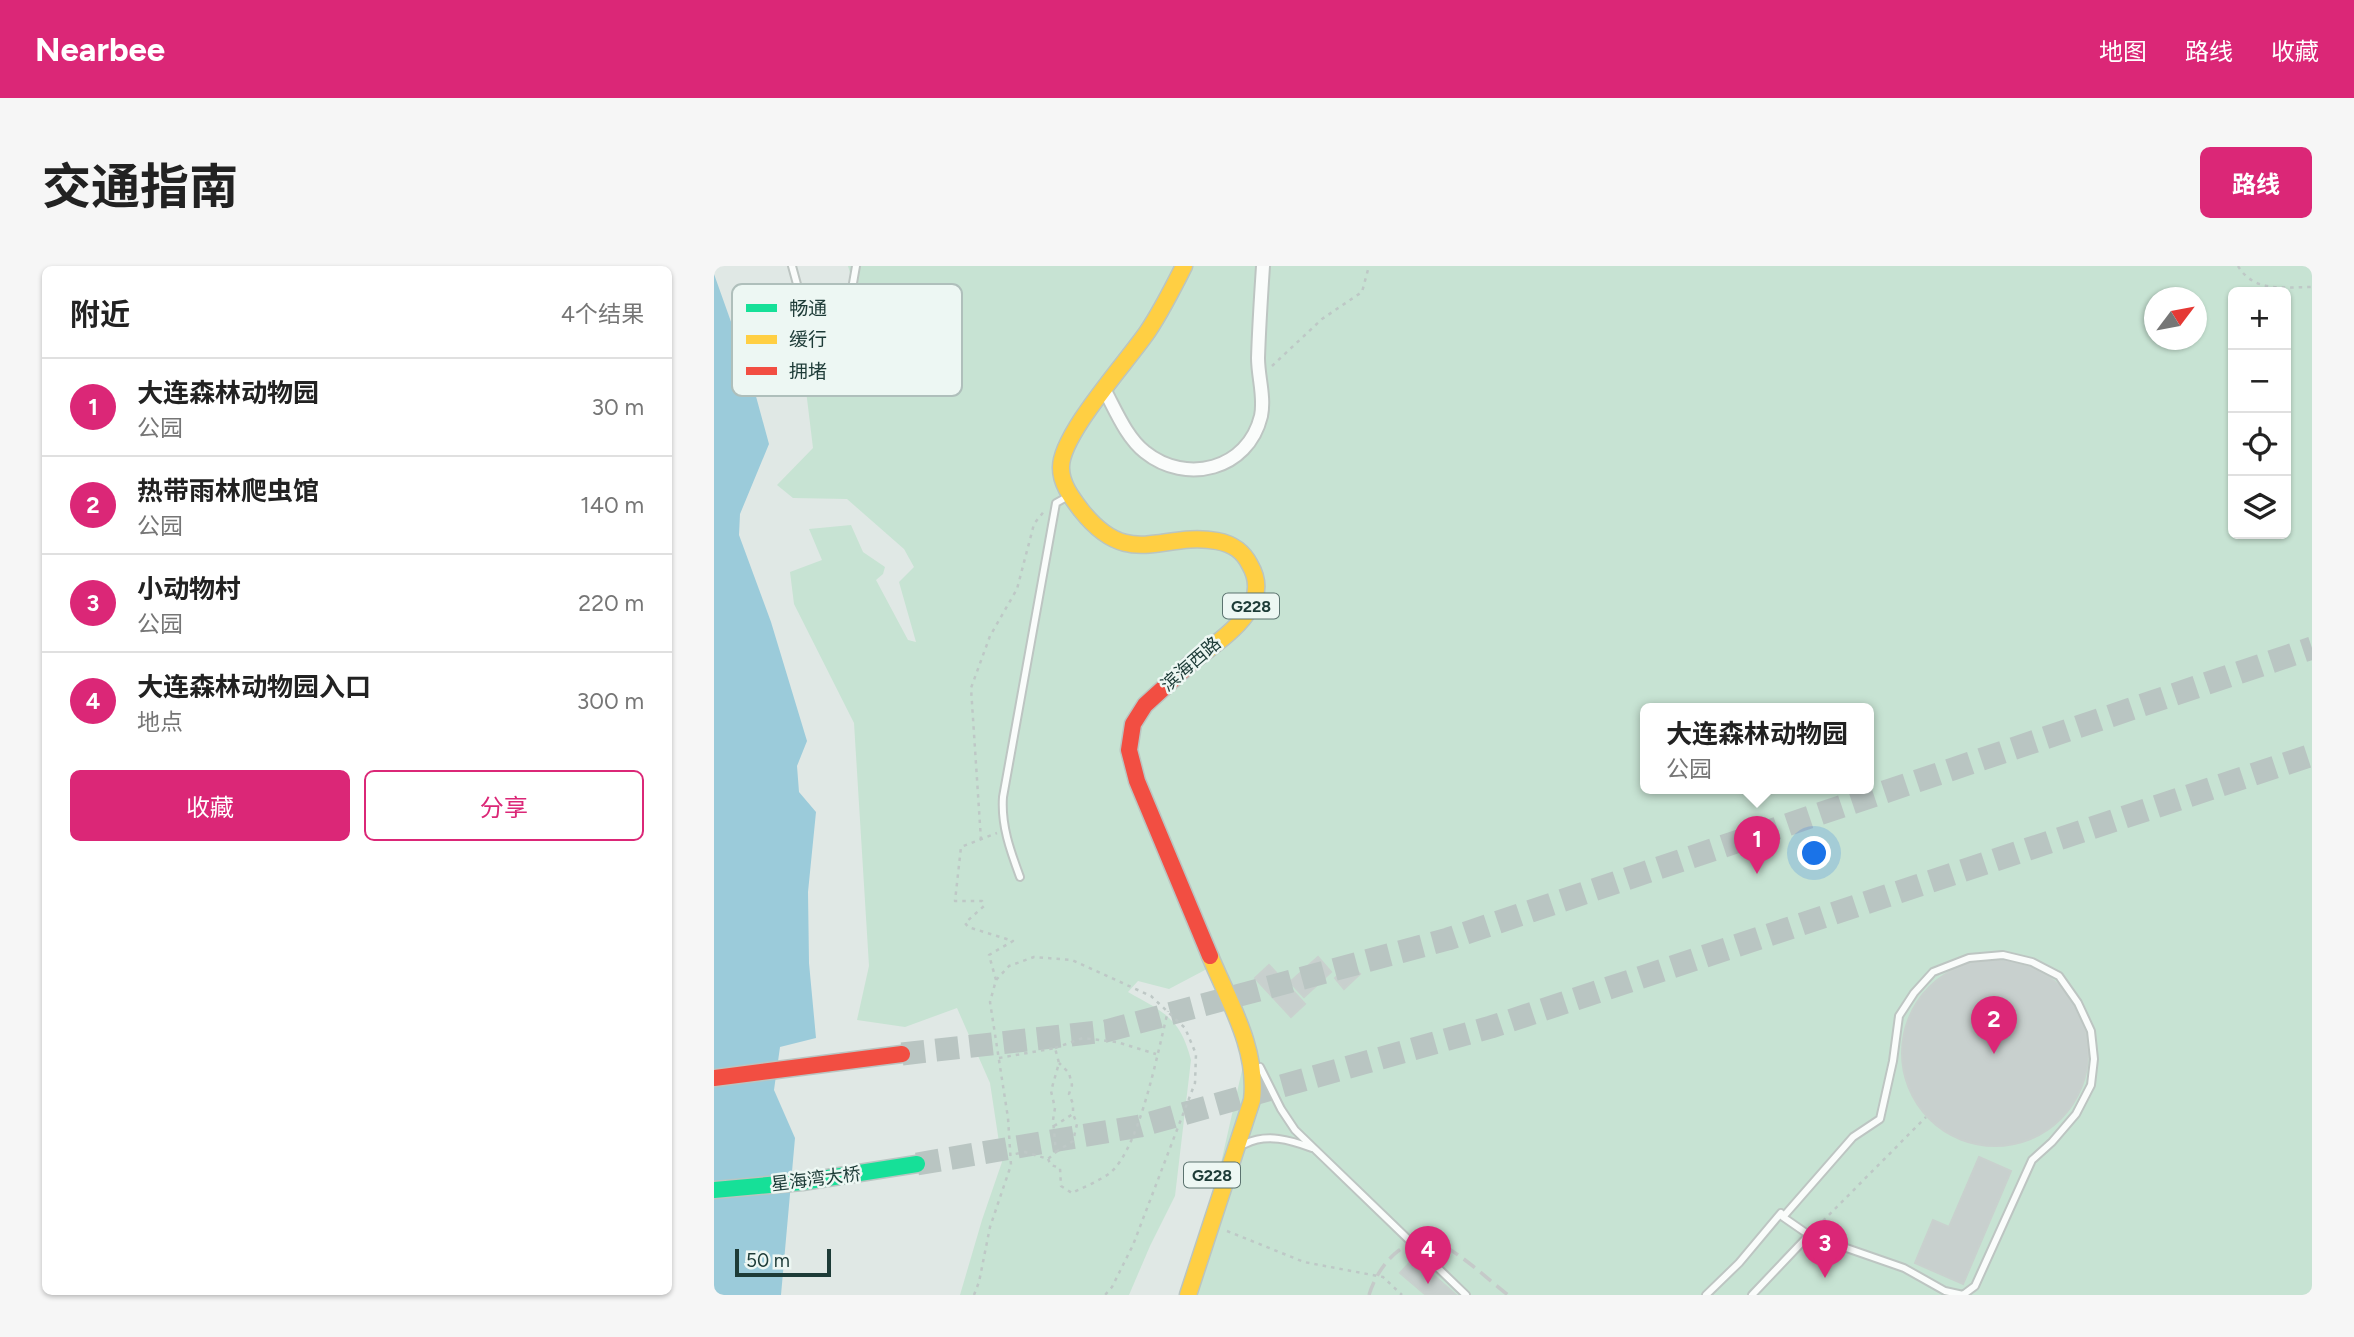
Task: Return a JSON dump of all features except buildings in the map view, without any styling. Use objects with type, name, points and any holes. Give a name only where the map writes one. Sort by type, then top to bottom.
[{"type":"highway","name":"滨海西路","points":[[1184,266],[1166,300],[1074,430],[1063,449],[1060,465],[1063,499],[1118,541],[1149,546],[1217,540],[1228,542],[1246,555],[1257,579],[1258,592],[1244,616],[1145,705],[1128,734],[1127,749],[1137,781],[1251,1054],[1254,1084],[1252,1100],[1188,1295]]},
{"type":"highway","points":[[714,1078],[902,1054]]},
{"type":"highway","name":"G228","points":[[1172,1295],[1251,1054]]},
{"type":"highway","name":"星海湾大桥","points":[[714,1190],[802,1182],[917,1164]]},
{"type":"street","points":[[1104,389],[1133,440],[1144,452],[1158,460],[1175,466],[1203,469],[1229,461],[1241,452],[1250,441],[1262,413],[1259,377],[1263,266]]},
{"type":"lane","points":[[792,266],[797,284]]},
{"type":"lane","points":[[853,284],[856,266]]},
{"type":"lane","points":[[1020,877],[1005,831],[1003,797],[1063,499]]},
{"type":"lane","points":[[2003,955],[2032,962],[2059,976],[2078,1003],[2091,1031],[2094,1059],[2091,1085],[2076,1114],[2032,1160],[1975,1286],[1963,1295],[1945,1291],[1904,1268],[1809,1235],[1783,1217],[1853,1137],[1881,1119],[1894,1061],[1899,1016],[1914,993],[1933,972],[1969,958],[2003,955]]},
{"type":"lane","points":[[1251,1054],[1269,1080],[1281,1109],[1295,1130],[1466,1295]]},
{"type":"lane","points":[[1235,1152],[1248,1143],[1277,1138],[1317,1150]]},
{"type":"lane","points":[[1706,1295],[1739,1263],[1781,1213]]},
{"type":"lane","points":[[1752,1295],[1809,1235]]},
{"type":"path","points":[[1259,377],[1322,319],[1362,292],[1369,266]]},
{"type":"path","points":[[2238,266],[2250,280],[2259,285],[2312,287]]},
{"type":"path","points":[[981,840],[971,688],[990,636],[1017,589],[1034,524],[1042,512],[1063,499]]},
{"type":"path","points":[[996,980],[989,955],[1013,941],[968,927],[965,923],[984,906],[982,901],[955,901],[961,847],[1005,831]]},
{"type":"path","points":[[974,1295],[990,1227],[1011,1165],[990,1002],[996,980],[1009,967],[1034,957],[1072,960],[1151,996],[1185,1028],[1196,1054],[1195,1083],[1133,1245],[1112,1287],[1105,1295]]},
{"type":"path","points":[[1010,1154],[1025,1152],[1048,1159],[1051,1165],[1060,1168],[1062,1186],[1072,1193],[1110,1173],[1127,1153],[1150,1087],[1168,1011]]},
{"type":"path","points":[[999,1058],[1055,1048],[1083,1038],[1117,1042],[1157,1055]]},
{"type":"path","points":[[1048,1159],[1073,1141],[1077,1124],[1069,1094],[1072,1084],[1069,1073],[1059,1063],[1055,1048]]},
{"type":"path","points":[[1056,1152],[1055,1108],[1051,1091],[1059,1063]]},
{"type":"path","points":[[1054,1126],[1073,1114]]},
{"type":"path","points":[[1809,1235],[1926,1117]]},
{"type":"path","points":[[1211,1224],[1304,1262],[1383,1278],[1402,1295]]},
{"type":"green space","points":[[848,266],[2312,266],[2312,1295],[1191,1295],[1250,1035],[1222,961],[1169,989],[1138,981],[1128,992],[1168,1017],[1181,1034],[1191,1060],[1175,1196],[1129,1295],[960,1295],[1002,1162],[990,1083],[957,1008],[905,1027],[857,1020],[869,966],[854,723],[794,604],[790,572],[822,560],[809,529],[851,525],[863,552],[885,567],[883,574],[876,580],[908,640],[916,642],[899,582],[914,567],[904,549],[847,499],[793,498],[777,485],[813,448],[807,396],[962,396],[962,284],[853,284]]},
{"type":"water","points":[[714,274],[732,325],[732,396],[756,396],[769,444],[740,514],[739,535],[771,622],[807,741],[797,766],[799,792],[816,812],[808,892],[809,963],[816,1038],[780,1047],[774,1090],[795,1138],[781,1295],[714,1295]]},
{"type":"tunnel","points":[[902,1054],[1106,1031],[1448,939],[2312,648]]},
{"type":"tunnel","points":[[917,1164],[1140,1126],[1491,1027],[2312,755]]},
{"type":"railway","points":[[1369,1295],[1378,1274],[1393,1255],[1413,1243],[1424,1241],[1453,1251],[1508,1295]]},
{"type":"traffic: fast","points":[[714,1190],[802,1182],[917,1164]]},
{"type":"traffic: slow","points":[[1184,266],[1148,331],[1096,399],[1071,437],[1064,454],[1061,474],[1081,510],[1098,528],[1115,539],[1146,545],[1197,539],[1217,541],[1237,549],[1247,560],[1256,581],[1250,609],[1229,633],[1191,663]]},
{"type":"traffic: slow","points":[[1188,1295],[1252,1100],[1251,1062],[1246,1044],[1210,956]]},
{"type":"traffic: jam","points":[[1191,663],[1145,705],[1133,724],[1129,750],[1137,781],[1210,956]]},
{"type":"traffic: jam","points":[[714,1078],[902,1054]]},
{"type":"place","name":"大连森林动物园","points":[[1757,874]]},
{"type":"place","name":"热带雨林爬虫馆","points":[[1994,1054]]},
{"type":"place","name":"小动物村","points":[[1825,1278]]},
{"type":"place","name":"大连森林动物园入口","points":[[1428,1284]]}]
